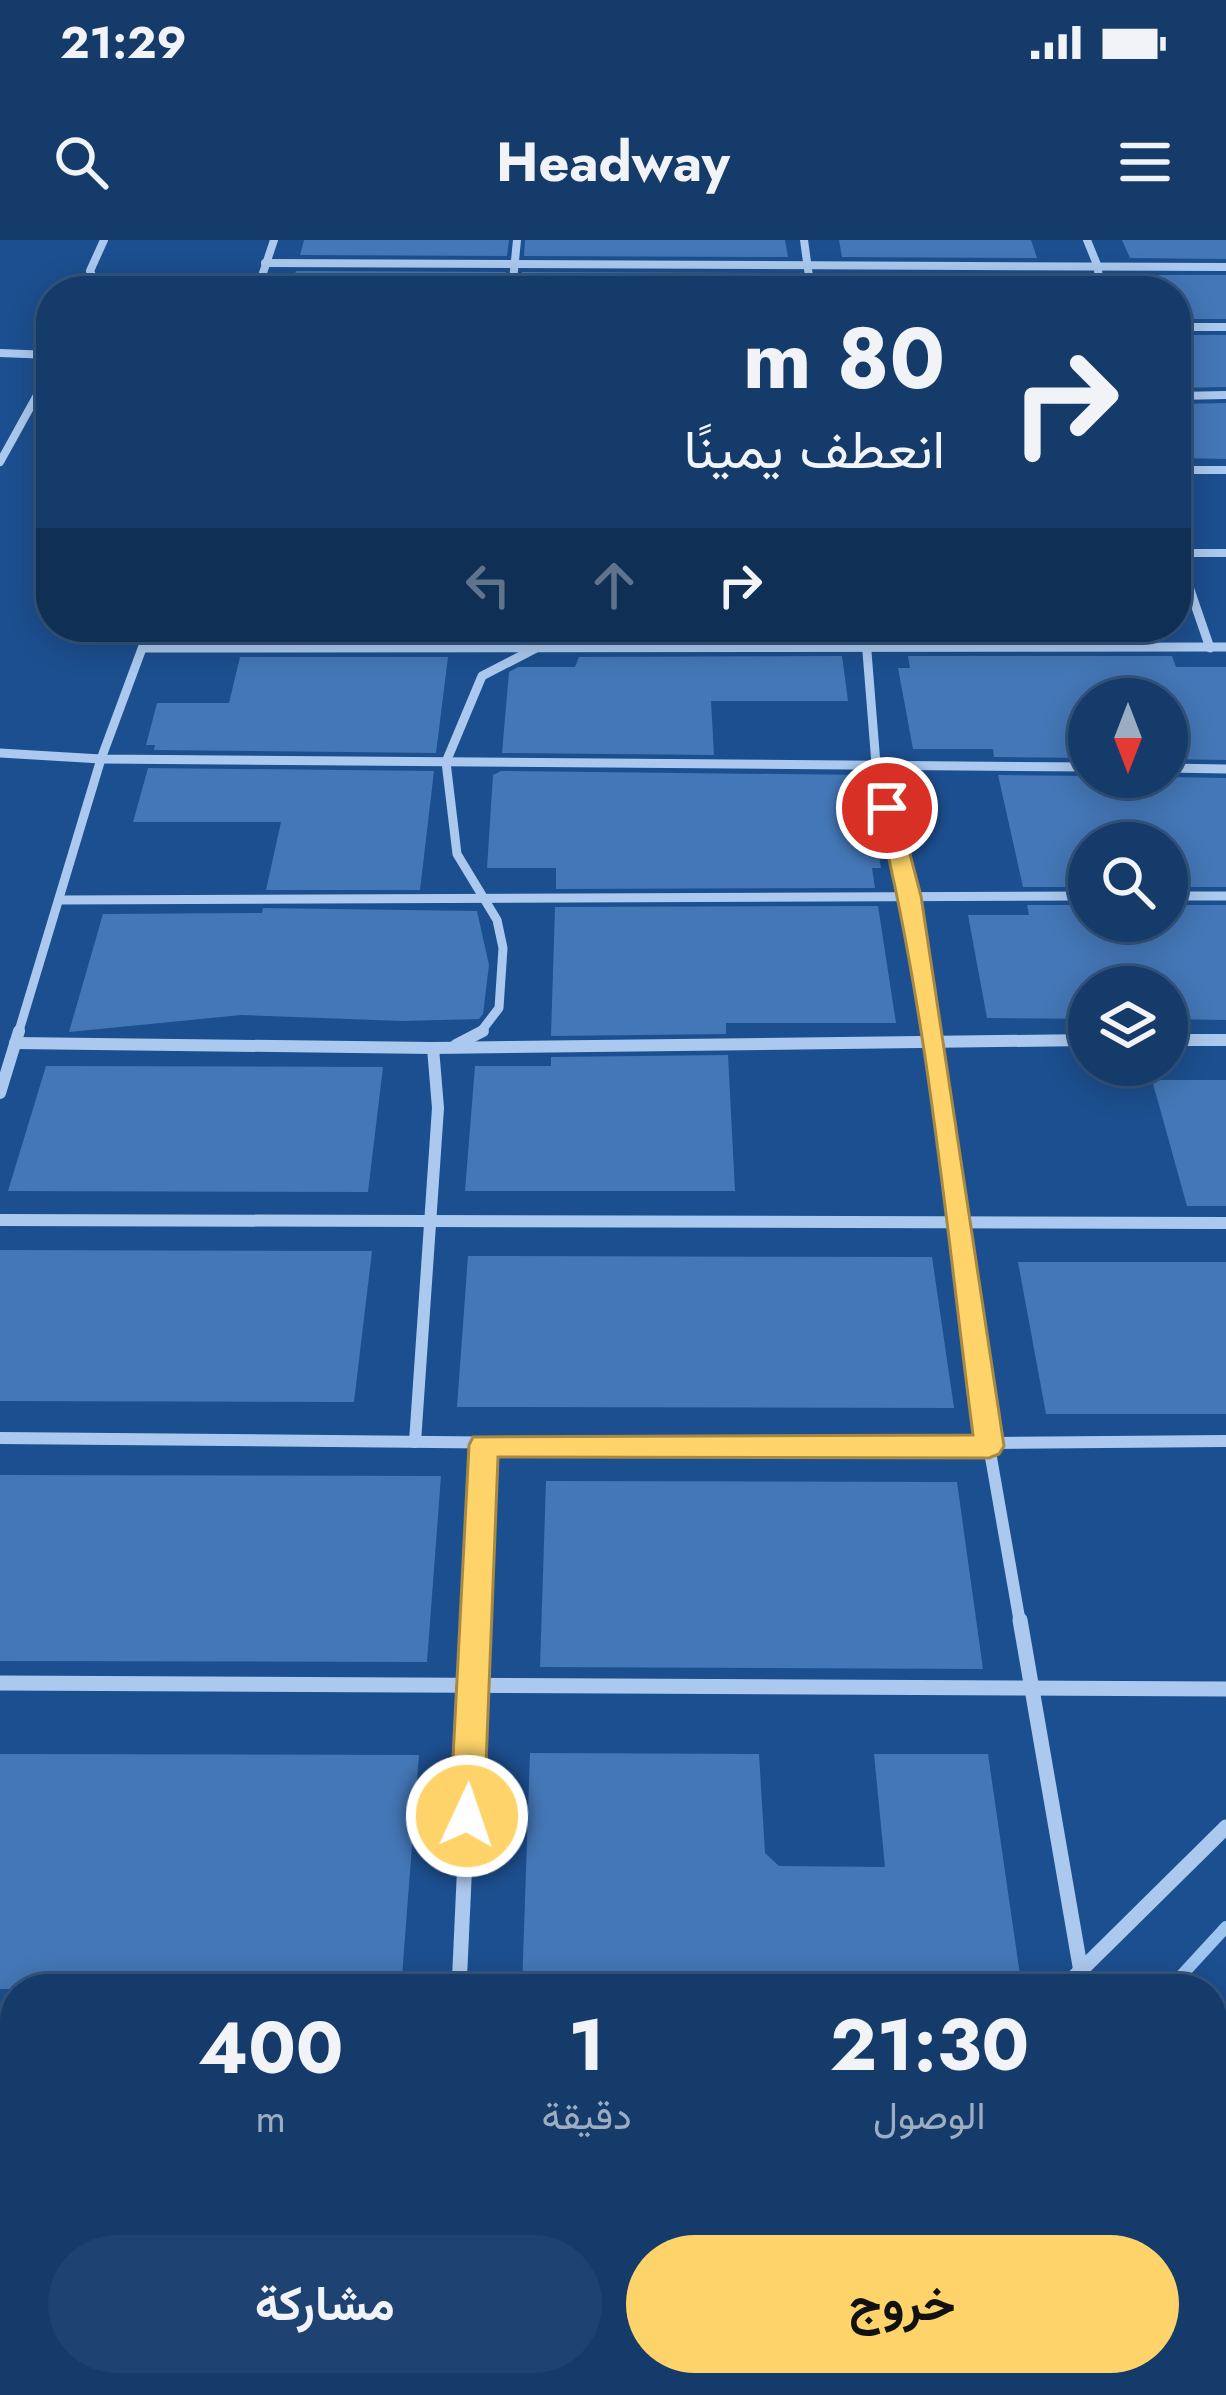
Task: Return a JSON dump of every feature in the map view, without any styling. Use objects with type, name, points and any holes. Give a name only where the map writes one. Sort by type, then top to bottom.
[{"type":"street","points":[[92,276],[104,240]]},
{"type":"street","points":[[262,276],[274,240]]},
{"type":"street","points":[[513,276],[517,240]]},
{"type":"street","points":[[804,240],[810,276]]},
{"type":"street","points":[[1088,240],[1098,276]]},
{"type":"street","points":[[266,263],[1226,267]]},
{"type":"street","points":[[1191,327],[1226,327]]},
{"type":"street","points":[[0,353],[36,354]]},
{"type":"street","points":[[1191,396],[1226,395]]},
{"type":"street","points":[[0,462],[36,397]]},
{"type":"street","points":[[1191,470],[1226,470]]},
{"type":"street","points":[[1191,552],[1226,553]]},
{"type":"street","points":[[1191,594],[1210,648]]},
{"type":"street","points":[[0,1093],[101,759],[144,642]]},
{"type":"street","points":[[868,642],[877,764],[910,896],[961,1223],[989,1446],[1081,1972]]},
{"type":"street","points":[[450,1047],[483,1032],[500,1003],[500,929],[467,881],[453,838],[453,784],[446,762],[463,727],[467,694],[482,673],[503,659],[542,645]]},
{"type":"street","points":[[142,648],[1226,647]]},
{"type":"street","points":[[0,753],[101,759],[1068,767]]},
{"type":"street","points":[[1188,768],[1226,769]]},
{"type":"street","points":[[59,901],[1068,896]]},
{"type":"street","points":[[1188,896],[1226,896]]},
{"type":"street","points":[[16,1043],[433,1048],[1068,1040]]},
{"type":"street","points":[[1188,1040],[1226,1040]]},
{"type":"street","points":[[415,1442],[438,1108],[433,1048]]},
{"type":"street","points":[[0,1220],[1226,1223]]},
{"type":"street","points":[[0,1438],[484,1445],[989,1446],[1226,1441]]},
{"type":"street","points":[[460,1974],[484,1445]]},
{"type":"street","points":[[0,1683],[1226,1689]]},
{"type":"street","points":[[1081,1972],[1226,1827]]},
{"type":"building","points":[[304,240],[509,240],[507,256],[300,255]]},
{"type":"building","points":[[525,240],[785,240],[788,257],[524,256]]},
{"type":"building","points":[[839,240],[1031,240],[1037,258],[842,257]]},
{"type":"building","points":[[1122,240],[1226,240],[1226,259],[1130,258]]},
{"type":"building","points":[[296,271],[506,272],[506,276],[294,276]]},
{"type":"building","points":[[522,272],[790,276],[522,276]]},
{"type":"building","points":[[845,274],[1044,276],[845,276]]},
{"type":"building","points":[[1226,275],[1226,319],[1191,319],[1191,276],[1137,276]]},
{"type":"building","points":[[1191,335],[1226,335],[1226,387],[1191,388]]},
{"type":"building","points":[[1226,403],[1226,459],[1191,458],[1191,404]]},
{"type":"building","points":[[842,656],[848,701],[711,701],[714,755],[502,753],[509,672],[518,667],[575,667],[579,657]]},
{"type":"building","points":[[908,656],[1172,656],[1176,667],[1226,667],[1226,760],[1188,759],[1188,678],[1068,678],[1068,758],[994,757],[993,749],[913,749],[898,668],[910,668]]},
{"type":"building","points":[[240,657],[448,657],[436,753],[154,750],[155,745],[146,745],[157,703],[229,703]]},
{"type":"building","points":[[148,768],[434,771],[420,890],[266,890],[281,822],[133,822]]},
{"type":"building","points":[[501,771],[866,775],[881,868],[872,868],[875,888],[556,889],[556,868],[487,868],[493,775]]},
{"type":"building","points":[[998,775],[1068,776],[1068,798],[1188,798],[1188,777],[1226,778],[1226,887],[1188,887],[1188,822],[1068,822],[1068,887],[1023,887]]},
{"type":"building","points":[[1027,905],[1068,905],[1068,942],[1188,942],[1188,905],[1226,905],[1226,1020],[1188,1019],[1188,966],[1068,966],[1068,1019],[987,1018],[968,915],[1029,915]]},
{"type":"building","points":[[878,906],[896,1023],[726,1023],[726,1034],[551,1036],[555,907]]},
{"type":"building","points":[[263,908],[477,911],[489,965],[483,1014],[479,1019],[402,1021],[241,1015],[69,1032],[103,914],[262,913]]},
{"type":"building","points":[[728,1055],[735,1191],[465,1191],[475,1066],[551,1066],[551,1057]]},
{"type":"building","points":[[46,1066],[383,1067],[368,1192],[8,1191]]},
{"type":"building","points":[[1226,1080],[1226,1206],[1187,1206],[1154,1086]]},
{"type":"building","points":[[0,1250],[372,1251],[354,1402],[0,1401]]},
{"type":"building","points":[[468,1256],[932,1257],[954,1408],[457,1407]]},
{"type":"building","points":[[1018,1262],[1226,1262],[1226,1414],[1046,1414]]},
{"type":"building","points":[[0,1475],[441,1476],[427,1662],[0,1661]]},
{"type":"building","points":[[546,1481],[957,1482],[983,1669],[540,1667]]},
{"type":"building","points":[[530,1753],[759,1754],[765,1853],[779,1866],[885,1867],[874,1754],[988,1754],[1020,1974],[522,1974]]},
{"type":"building","points":[[0,1754],[419,1755],[402,1974],[0,1974]]},
{"type":"waterway","points":[[1183,1974],[1226,1927]]},
{"type":"route","points":[[467,1816],[484,1445],[989,1446],[933,1039],[910,896],[887,808]]}]
